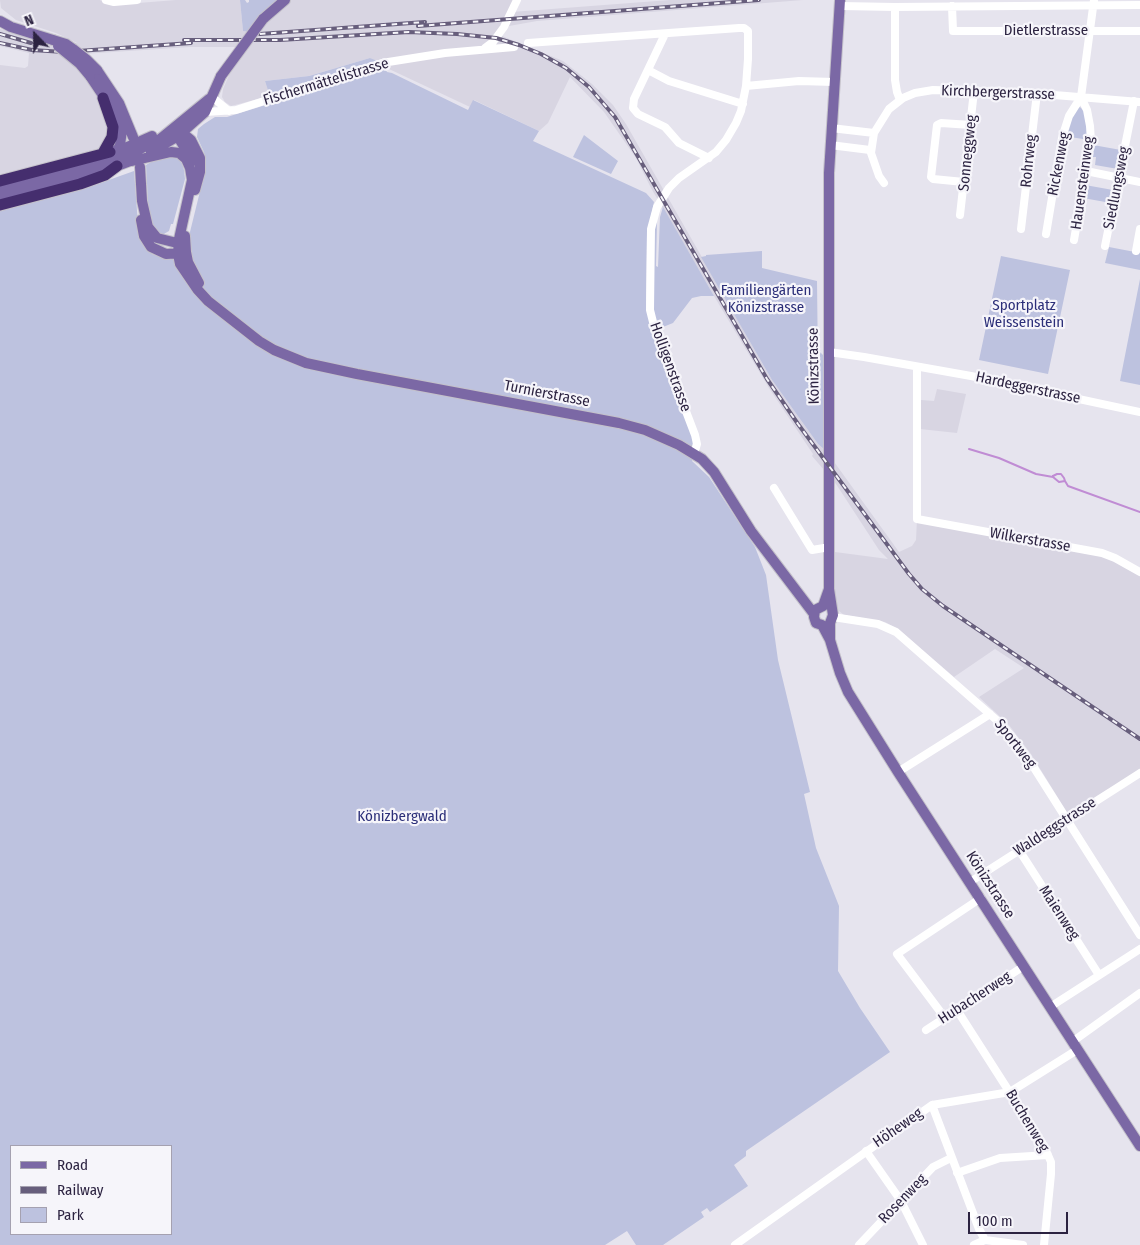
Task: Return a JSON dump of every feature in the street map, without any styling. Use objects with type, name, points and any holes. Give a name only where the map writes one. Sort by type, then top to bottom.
[{"type":"highway","points":[[0,205],[80,184],[105,175],[112,156],[113,127],[103,98]]},
{"type":"highway","points":[[3,179],[112,156]]},
{"type":"main road","points":[[0,197],[112,156],[158,133],[177,131],[205,112],[221,76],[263,19],[285,0]]},
{"type":"main road","name":"Könizstrasse","points":[[840,3],[830,145],[828,352],[830,547],[829,589],[825,615],[830,640],[845,687],[1050,1008],[1137,1139],[1140,1155]]},
{"type":"main road","points":[[0,21],[11,27],[66,44],[88,60],[103,98]]},
{"type":"main road","points":[[93,73],[115,97],[133,137]]},
{"type":"main road","points":[[136,164],[161,147],[212,98]]},
{"type":"main road","points":[[177,131],[192,160],[194,170],[186,205],[182,249]]},
{"type":"main road","name":"Turnierstrasse","points":[[177,131],[193,142],[201,164],[182,249],[183,271],[196,289],[208,301],[267,346],[306,363],[619,423],[660,436],[694,454],[714,472],[751,531],[802,598],[825,615]]},
{"type":"main road","points":[[0,189],[112,156],[136,164],[166,152],[177,152],[183,156],[188,163],[192,180]]},
{"type":"main road","points":[[136,164],[148,227],[153,236],[182,249]]},
{"type":"main road","points":[[142,202],[142,228],[151,247],[166,254],[182,249]]},
{"type":"main road","points":[[164,241],[174,233],[180,213],[186,205]]},
{"type":"street","points":[[106,0],[114,2],[136,0]]},
{"type":"street","points":[[483,48],[493,42],[504,27],[517,0]]},
{"type":"street","points":[[840,3],[895,7],[1093,3],[1140,5]]},
{"type":"street","points":[[1081,97],[1093,3]]},
{"type":"street","name":"Dietlerstrasse","points":[[952,6],[952,31],[1140,30]]},
{"type":"street","points":[[895,7],[895,80],[900,100]]},
{"type":"street","name":"Holligenstrasse","points":[[664,34],[744,28],[748,33],[746,86],[732,132],[720,148],[709,158],[679,178],[669,188],[657,207],[653,219],[650,310],[662,348],[695,435],[697,444],[694,454]]},
{"type":"street","points":[[528,43],[664,34],[633,101],[634,111],[664,127],[679,143],[709,158]]},
{"type":"street","name":"Fischermättelistrasse","points":[[205,112],[229,111],[382,63],[483,48],[514,47]]},
{"type":"street","points":[[648,70],[676,83],[742,104]]},
{"type":"street","points":[[746,86],[799,81],[834,82]]},
{"type":"street","name":"Kirchbergerstrasse","points":[[870,150],[874,133],[886,113],[900,100],[911,94],[926,90],[1037,94],[1137,102]]},
{"type":"street","name":"Sonneggweg","points":[[960,215],[974,91]]},
{"type":"street","name":"Rohrweg","points":[[1021,229],[1037,94]]},
{"type":"street","name":"Hauensteinweg","points":[[1074,240],[1091,142],[1087,110],[1081,97]]},
{"type":"street","name":"Rickenweg","points":[[1046,234],[1062,138],[1069,116],[1081,97]]},
{"type":"street","points":[[212,98],[229,111]]},
{"type":"street","name":"Siedlungsweg","points":[[1105,246],[1137,102]]},
{"type":"street","points":[[964,182],[933,179],[931,177],[937,125],[941,123],[971,125]]},
{"type":"street","points":[[831,128],[874,133]]},
{"type":"street","points":[[830,145],[870,150],[879,176],[884,183]]},
{"type":"street","points":[[1086,171],[1140,182]]},
{"type":"street","points":[[1136,252],[1140,229]]},
{"type":"street","name":"Hardeggerstrasse","points":[[828,352],[978,378],[1140,412]]},
{"type":"street","name":"Wilkerstrasse","points":[[916,367],[917,519],[1102,553],[1140,572]]},
{"type":"street","points":[[774,488],[812,550],[830,547]]},
{"type":"street","name":"Sportweg","points":[[825,615],[878,624],[896,632],[990,714],[1021,749],[1140,935]]},
{"type":"street","points":[[898,772],[990,714]]},
{"type":"street","name":"Waldeggstrasse","points":[[970,882],[1140,773]]},
{"type":"street","name":"Maienweg","points":[[1019,850],[1099,975]]},
{"type":"street","points":[[945,1018],[897,954],[981,898]]},
{"type":"street","points":[[1050,1008],[1140,950]]},
{"type":"street","name":"Hubacherweg","points":[[926,1030],[1024,966]]},
{"type":"street","name":"Höheweg","points":[[736,1245],[932,1104],[1010,1092],[1075,1046],[1140,992]]},
{"type":"street","name":"Buchenweg","points":[[957,1010],[1044,1146],[1051,1162],[1052,1174],[1044,1245]]},
{"type":"street","points":[[932,1104],[979,1229],[986,1240]]},
{"type":"street","points":[[866,1151],[901,1201],[923,1245]]},
{"type":"street","points":[[957,1173],[1000,1158],[1048,1155]]},
{"type":"street","name":"Rosenweg","points":[[859,1245],[933,1167],[951,1158]]},
{"type":"street","points":[[974,1245],[986,1240],[1023,1245]]},
{"type":"shaded area","points":[[0,0],[100,0],[113,5],[176,0],[240,0],[243,31],[284,0],[518,0],[512,12],[670,0],[803,0],[537,21],[509,26],[502,36],[563,61],[592,84],[613,105],[626,124],[772,380],[899,552],[912,546],[916,540],[917,519],[1103,556],[1140,574],[1140,777],[1112,795],[1108,789],[1068,814],[1031,754],[1009,725],[979,697],[1024,668],[995,649],[954,677],[898,629],[885,622],[844,615],[839,611],[834,603],[835,552],[888,559],[879,550],[836,484],[812,456],[813,454],[769,388],[651,188],[636,158],[604,112],[570,77],[548,123],[539,131],[474,100],[470,107],[389,69],[384,69],[370,58],[309,76],[265,81],[270,96],[231,106],[222,97],[229,75],[225,72],[241,47],[190,47],[82,54],[88,75],[87,80],[97,97],[108,126],[102,148],[92,153],[0,178],[0,65],[25,68],[28,66],[29,53],[0,46],[0,29],[48,42],[77,43],[56,33],[16,20],[1,8]]},
{"type":"shaded area","points":[[937,389],[966,394],[957,433],[920,429],[921,400],[934,401]]},
{"type":"green space","points":[[240,0],[245,0],[247,3],[249,0],[284,0],[253,32],[243,31]]},
{"type":"green space","name":"Könizbergwald","points":[[370,58],[382,63],[387,72],[468,110],[473,100],[539,131],[533,141],[646,193],[654,202],[647,235],[647,311],[693,438],[692,461],[709,477],[755,547],[766,575],[778,660],[810,792],[804,794],[816,848],[839,906],[838,971],[890,1052],[746,1151],[746,1156],[734,1165],[748,1186],[710,1212],[707,1208],[701,1212],[704,1217],[663,1245],[636,1245],[627,1231],[605,1245],[0,1245],[0,211],[92,186],[134,171],[138,224],[144,243],[152,254],[163,258],[189,236],[206,167],[204,152],[197,137],[198,129],[215,117],[227,117],[272,103],[265,81],[309,76]]},
{"type":"green space","points":[[1080,107],[1084,111],[1089,140],[1064,136],[1067,126],[1077,108]]},
{"type":"green space","points":[[584,135],[618,161],[611,174],[573,157]]},
{"type":"green space","points":[[1093,145],[1121,150],[1118,169],[1095,165],[1096,157],[1091,157]]},
{"type":"green space","points":[[177,158],[182,163],[185,179],[173,224],[171,224],[169,231],[162,235],[155,231],[149,220],[146,165],[156,159]]},
{"type":"green space","points":[[1085,185],[1113,190],[1111,203],[1083,198]]},
{"type":"green space","points":[[663,207],[714,296],[692,298],[673,323],[658,329],[652,304],[654,229],[657,222],[656,266],[658,267],[660,217]]},
{"type":"green space","points":[[1109,247],[1140,253],[1140,270],[1105,263]]},
{"type":"green space","name":"Familiengärten Könizstrasse","points":[[762,251],[762,268],[817,281],[818,369],[820,369],[820,352],[824,356],[825,450],[818,444],[772,380],[701,257],[706,255]]},
{"type":"green space","name":"Sportplatz Weissenstein","points":[[1001,256],[1070,270],[1048,374],[979,360]]},
{"type":"green space","points":[[1140,279],[1140,385],[1120,381]]},
{"type":"waterway","points":[[969,449],[999,458],[1036,474],[1053,477],[1059,482],[1065,481],[1068,486],[1140,512]]},
{"type":"waterway","points":[[1053,476],[1061,474],[1065,481]]},
{"type":"railway","points":[[418,26],[759,0]]},
{"type":"railway","points":[[260,34],[425,22]]},
{"type":"railway","points":[[184,40],[280,40],[409,32],[457,34],[496,38],[519,45],[541,54],[566,68],[589,87],[615,117],[767,379],[909,574],[922,589],[943,606],[1140,739]]},
{"type":"railway","points":[[0,34],[31,43]]},
{"type":"railway","points":[[0,43],[32,50],[64,52],[191,43]]}]
